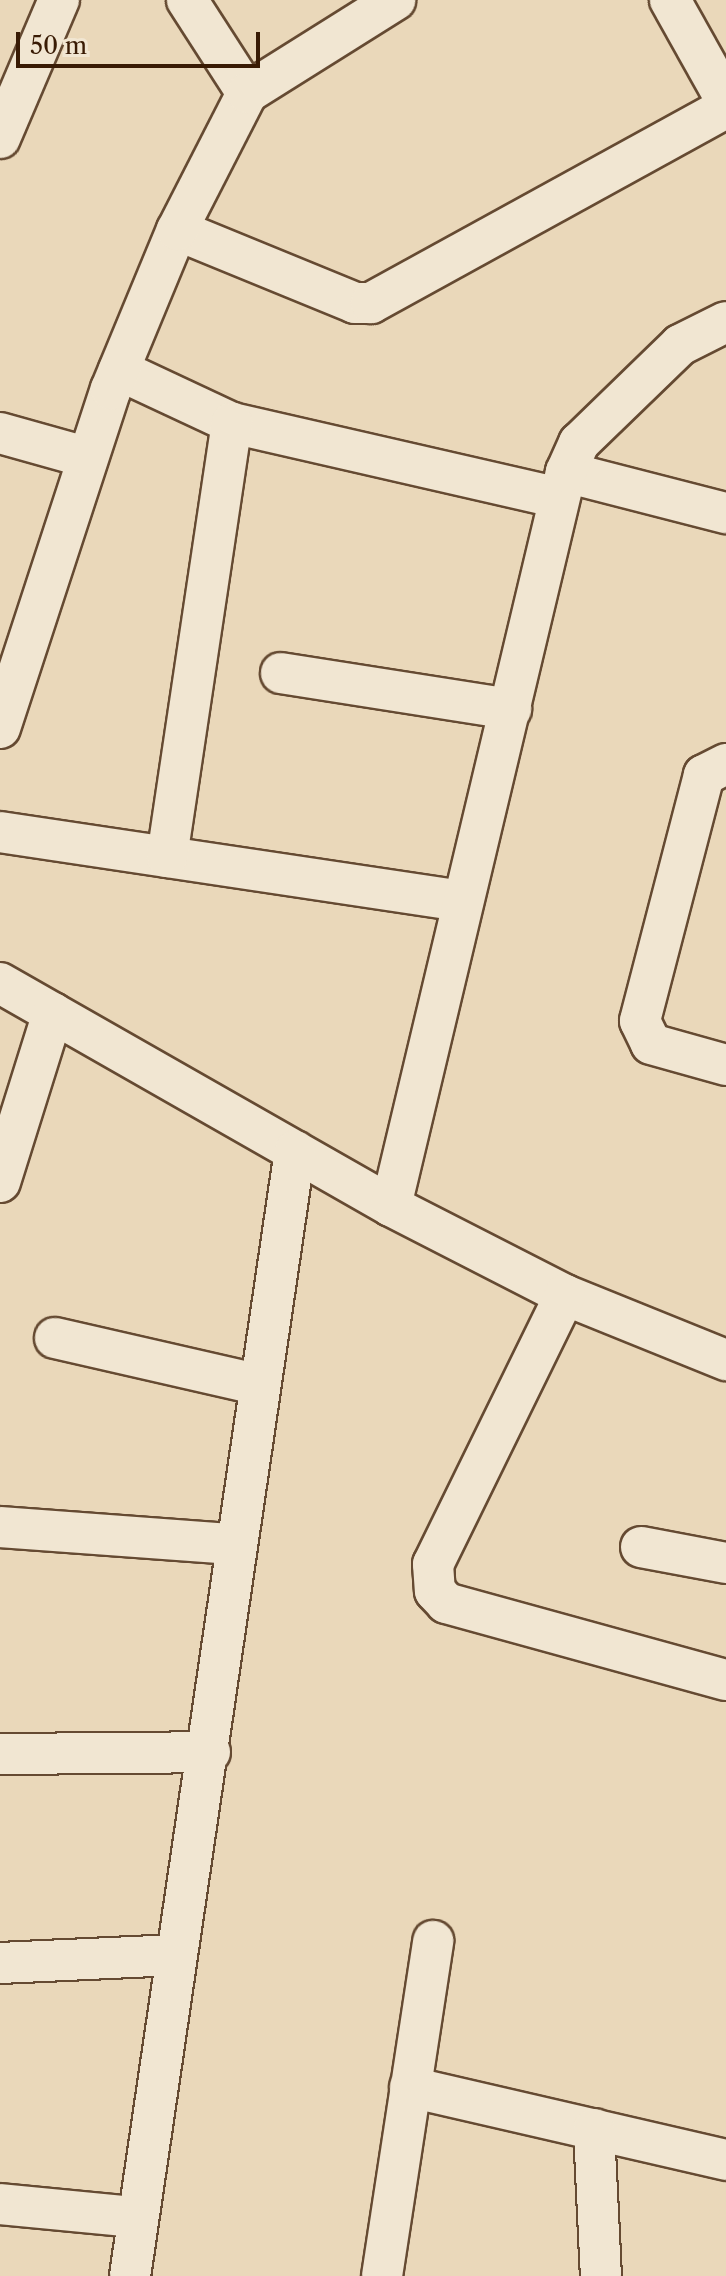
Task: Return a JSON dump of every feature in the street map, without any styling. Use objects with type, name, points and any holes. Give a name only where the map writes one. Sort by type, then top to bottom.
[{"type":"street","points":[[0,138],[59,0]]},
{"type":"street","points":[[187,0],[247,93]]},
{"type":"street","points":[[0,728],[17,623],[177,230],[247,93],[395,0]]},
{"type":"street","points":[[670,0],[726,100]]},
{"type":"street","points":[[177,230],[355,303],[371,303],[726,108]]},
{"type":"street","points":[[391,1206],[562,485],[579,443],[680,345],[726,322]]},
{"type":"street","points":[[119,370],[232,423],[726,513]]},
{"type":"street","points":[[167,857],[232,423]]},
{"type":"street","points":[[0,433],[86,457]]},
{"type":"street","points":[[281,673],[511,709]]},
{"type":"street","points":[[726,764],[704,775],[640,1021],[651,1044],[726,1065]]},
{"type":"street","points":[[0,832],[463,901]]},
{"type":"street","points":[[0,983],[391,1206],[565,1295],[726,1360]]},
{"type":"street","points":[[0,1182],[53,1013]]},
{"type":"street","points":[[130,2276],[174,1955],[210,1752],[233,1544],[295,1151]]},
{"type":"street","points":[[565,1295],[433,1564],[435,1591],[446,1603],[726,1680]]},
{"type":"street","points":[[55,1338],[260,1385]]},
{"type":"street","points":[[0,1527],[233,1544]]},
{"type":"street","points":[[641,1547],[726,1563]]},
{"type":"street","points":[[0,1754],[210,1752]]},
{"type":"street","points":[[382,2276],[433,1941]]},
{"type":"street","points":[[0,1963],[174,1955]]},
{"type":"street","points":[[410,2087],[726,2160]]},
{"type":"street","points":[[594,2129],[601,2276]]},
{"type":"street","points":[[0,2204],[136,2217]]}]
